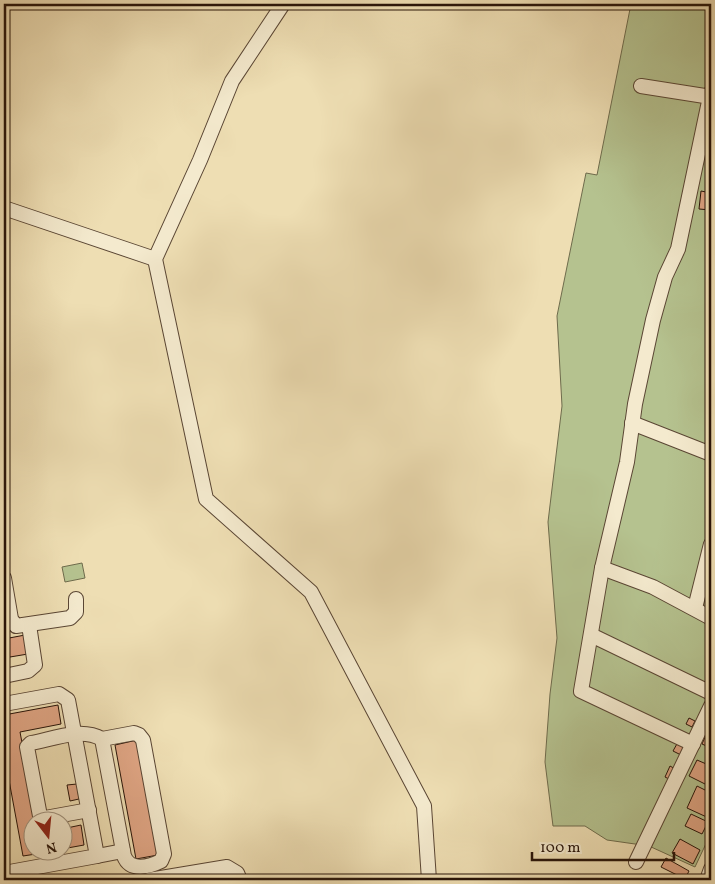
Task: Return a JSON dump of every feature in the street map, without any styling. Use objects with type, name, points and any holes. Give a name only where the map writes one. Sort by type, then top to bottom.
[{"type":"street","points":[[284,4],[232,80],[200,160],[155,260],[206,499],[311,592],[424,806],[428,880]]},
{"type":"street","points":[[642,86],[711,95],[678,249],[666,277],[653,320],[632,423],[627,462],[602,568],[581,692],[693,744]]},
{"type":"street","points":[[4,208],[155,260]]},
{"type":"street","points":[[632,423],[711,454]]},
{"type":"street","points":[[695,608],[711,544]]},
{"type":"street","points":[[602,568],[654,587],[711,618]]},
{"type":"street","points":[[4,578],[13,624],[19,627],[70,618],[76,612],[76,599]]},
{"type":"street","points":[[4,676],[28,672],[35,665],[29,625]]},
{"type":"street","points":[[590,635],[711,693]]},
{"type":"street","points":[[4,704],[62,695],[70,704],[97,856]]},
{"type":"street","points":[[636,862],[711,706]]},
{"type":"street","points":[[89,810],[44,818],[40,816],[27,747],[31,743],[75,735],[88,734],[102,739],[134,733],[139,735],[143,740],[164,854],[162,861],[136,867],[126,861],[102,739]]},
{"type":"street","points":[[4,873],[123,851]]},
{"type":"street","points":[[136,867],[137,874],[144,880]]},
{"type":"street","points":[[149,880],[226,867],[237,873],[240,880]]},
{"type":"street","points":[[707,880],[711,870]]},
{"type":"green space","points":[[631,4],[711,4],[711,833],[695,867],[649,846],[607,840],[585,826],[553,826],[545,762],[550,694],[557,638],[548,522],[562,406],[557,316],[586,173],[597,175]]},
{"type":"green space","points":[[82,563],[85,578],[65,582],[62,567]]},
{"type":"building","points":[[701,191],[711,193],[711,210],[699,209]]},
{"type":"building","points":[[25,635],[28,654],[4,658],[4,639]]},
{"type":"building","points":[[58,705],[61,724],[20,732],[35,812],[22,812],[22,851],[4,753],[4,715]]},
{"type":"building","points":[[689,718],[695,721],[692,727],[686,724]]},
{"type":"building","points":[[706,735],[711,737],[711,748],[702,744]]},
{"type":"building","points":[[137,740],[158,855],[136,859],[115,745]]},
{"type":"building","points":[[678,742],[688,746],[683,756],[673,751]]},
{"type":"building","points":[[697,760],[711,766],[711,787],[689,776]]},
{"type":"building","points":[[670,766],[677,770],[671,780],[665,777]]},
{"type":"building","points":[[77,784],[79,799],[70,801],[67,785]]},
{"type":"building","points":[[697,786],[711,793],[711,819],[687,808]]},
{"type":"building","points":[[691,814],[708,822],[702,834],[685,826]]},
{"type":"building","points":[[81,825],[84,845],[72,847],[72,827]]},
{"type":"building","points":[[680,839],[700,850],[693,864],[672,853]]},
{"type":"building","points":[[666,858],[689,871],[685,879],[661,867]]}]
